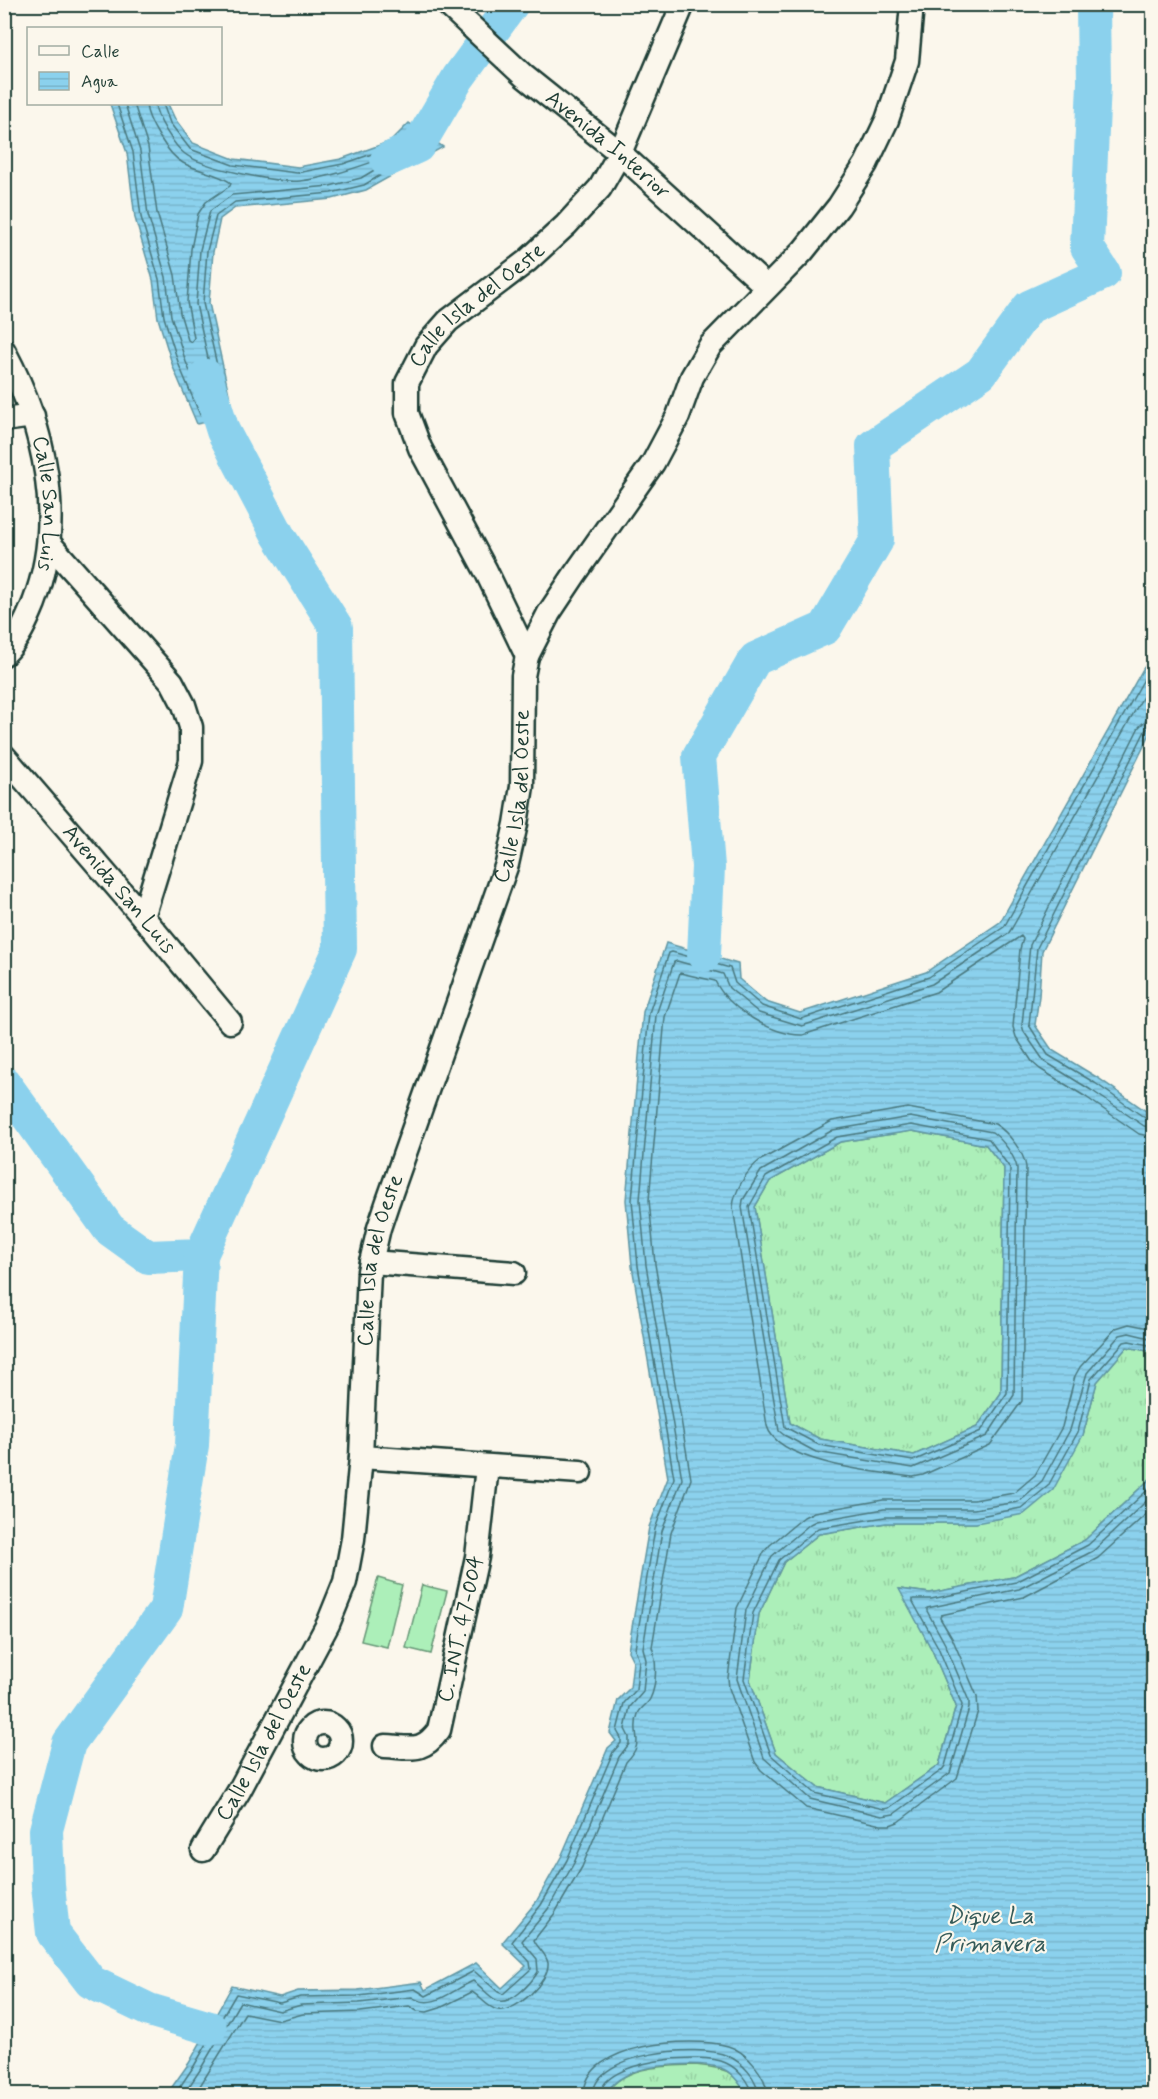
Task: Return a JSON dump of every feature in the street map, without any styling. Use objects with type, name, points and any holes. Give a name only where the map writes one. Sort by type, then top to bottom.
[{"type":"street","name":"Avenida Interior","points":[[447,4],[524,76],[620,153],[767,287]]},
{"type":"street","name":"Calle Isla del Oeste","points":[[526,656],[486,571],[420,448],[407,413],[407,383],[426,346],[448,321],[527,261],[566,225],[600,188],[620,153],[683,4]]},
{"type":"street","name":"Calle Isla del Oeste","points":[[203,1850],[239,1791],[328,1624],[345,1582],[353,1539],[361,1457],[371,1262],[387,1204],[507,864],[522,786],[523,676],[526,656],[549,613],[653,463],[678,416],[692,377],[710,346],[803,251],[839,206],[866,164],[887,120],[907,61],[912,4]]},
{"type":"street","name":"Calle San Luis","points":[[4,351],[33,416],[45,462],[49,499],[49,543],[44,571],[32,607],[10,648],[4,654]]},
{"type":"street","points":[[4,420],[33,416]]},
{"type":"street","points":[[49,543],[172,682],[184,705],[191,727],[191,761],[143,917]]},
{"type":"street","name":"Avenida San Luis","points":[[4,756],[230,1022]]},
{"type":"street","points":[[371,1262],[514,1273]]},
{"type":"street","points":[[361,1457],[580,1472]]},
{"type":"street","name":"C. INT. 47-004","points":[[385,1746],[422,1747],[432,1740],[439,1730],[477,1557],[487,1467]]},
{"type":"street","points":[[278,1717],[308,1732]]},
{"type":"green space","points":[[912,1131],[986,1145],[1004,1168],[1001,1393],[977,1427],[914,1455],[820,1439],[790,1423],[755,1207],[770,1181],[840,1142]]},
{"type":"green space","points":[[1127,1347],[1153,1352],[1153,1476],[1085,1540],[1013,1577],[930,1593],[900,1589],[932,1650],[956,1706],[939,1765],[885,1803],[817,1787],[776,1753],[750,1680],[759,1614],[784,1562],[819,1534],[886,1523],[976,1523],[1083,1435],[1097,1382]]},
{"type":"green space","points":[[378,1578],[402,1585],[387,1647],[361,1641]]},
{"type":"green space","points":[[422,1585],[447,1591],[431,1654],[406,1648]]},
{"type":"green space","points":[[696,2065],[726,2071],[737,2079],[746,2094],[605,2094],[613,2084],[634,2072],[658,2067]]},
{"type":"water","points":[[110,105],[168,105],[175,119],[193,143],[234,159],[298,167],[341,159],[391,141],[409,123],[443,147],[366,190],[332,199],[235,208],[220,219],[213,252],[209,303],[234,417],[197,424],[173,367],[158,318],[153,280],[135,218],[127,153]]},
{"type":"water","name":"Dique La Primavera","points":[[1153,656],[1153,728],[1042,951],[1035,1025],[1052,1050],[1153,1116],[1153,1352],[1127,1347],[1097,1382],[1083,1435],[1053,1490],[1024,1514],[976,1523],[886,1523],[819,1534],[784,1562],[759,1614],[750,1680],[776,1753],[817,1787],[885,1803],[939,1765],[956,1706],[932,1650],[899,1589],[930,1593],[1013,1577],[1085,1540],[1153,1476],[1153,2094],[746,2094],[729,2072],[712,2066],[687,2064],[659,2066],[634,2072],[611,2086],[605,2094],[167,2094],[189,2063],[232,1986],[280,1997],[298,1991],[358,1990],[421,1982],[425,1990],[476,1963],[502,1988],[526,1966],[502,1943],[536,1902],[561,1857],[608,1748],[616,1741],[610,1733],[618,1700],[630,1688],[633,1661],[628,1651],[649,1527],[668,1478],[632,1266],[626,1200],[643,1012],[666,943],[738,964],[739,979],[766,1002],[800,1013],[926,972],[1000,922],[1143,669]],"holes":[[[912,1131],[986,1145],[1004,1168],[1001,1393],[977,1427],[914,1455],[820,1439],[790,1423],[755,1207],[770,1181],[840,1142]]]},
{"type":"waterway","points":[[387,160],[418,146],[458,78],[512,4]]},
{"type":"waterway","points":[[704,955],[708,867],[699,756],[755,659],[825,628],[877,540],[873,446],[981,373],[1029,307],[1104,273],[1087,247],[1094,83],[1093,4]]},
{"type":"waterway","points":[[4,1083],[109,1229],[148,1257],[201,1255],[340,949],[336,627],[278,535],[223,431],[206,376]]},
{"type":"waterway","points":[[201,1255],[192,1445],[166,1609],[69,1743],[46,1830],[53,1933],[91,1982],[149,2010],[210,2028]]}]
